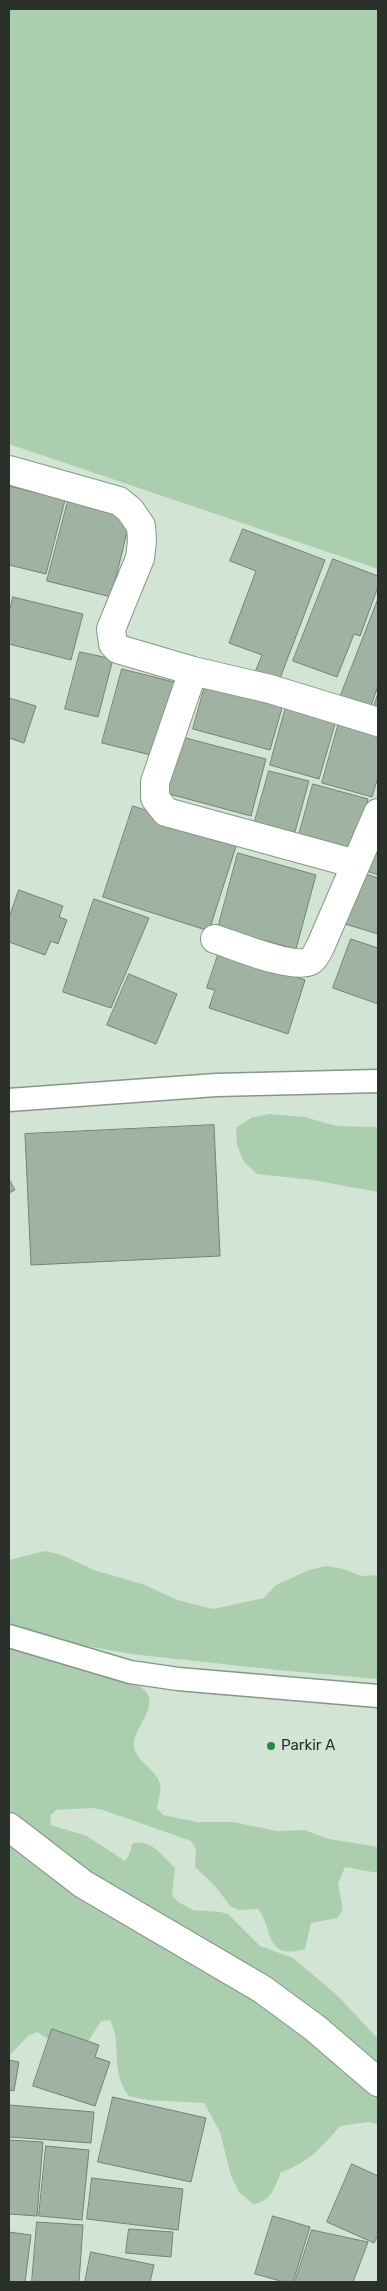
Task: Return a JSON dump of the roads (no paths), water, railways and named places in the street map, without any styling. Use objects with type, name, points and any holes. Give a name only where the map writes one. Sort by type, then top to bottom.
[{"type":"street","points":[[9,470],[119,501],[130,510],[141,526],[140,558],[111,629],[113,644],[118,649],[193,672],[270,689],[378,722]]},
{"type":"street","points":[[193,672],[155,782],[156,798],[166,812],[356,864]]},
{"type":"street","points":[[215,939],[287,961],[304,963],[312,960],[321,945],[378,813]]},
{"type":"street","points":[[9,1827],[83,1884],[262,1989],[315,2028],[378,2082]]},
{"type":"lane","points":[[9,1100],[216,1085],[378,1081]]},
{"type":"lane","points":[[9,1636],[130,1672],[178,1679],[378,1696]]},
{"type":"place","name":"Parkir A","points":[[271,1746]]}]
